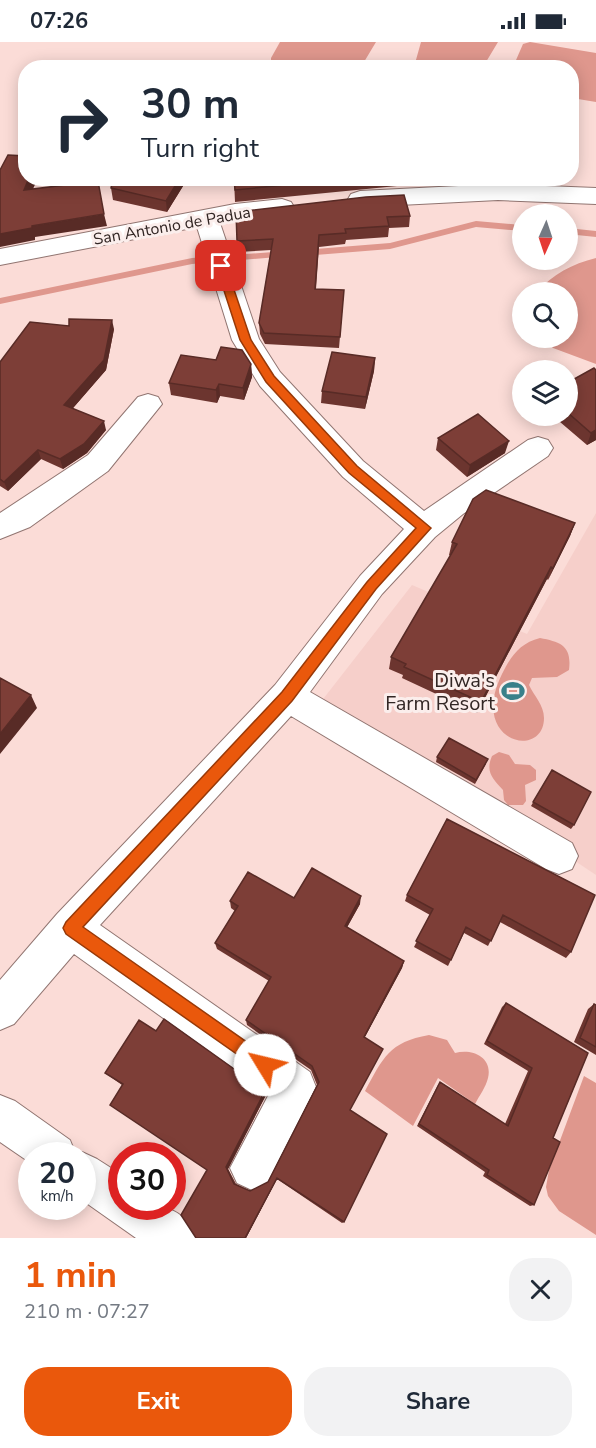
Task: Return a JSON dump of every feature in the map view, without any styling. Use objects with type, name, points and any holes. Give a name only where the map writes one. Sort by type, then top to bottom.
[{"type":"street","points":[[341,201],[498,192],[596,196]]},
{"type":"street","name":"San Antonio de Padua","points":[[0,257],[206,218],[306,205]]},
{"type":"street","points":[[206,218],[246,340],[270,379],[353,469],[424,528]]},
{"type":"street","points":[[0,527],[19,518],[98,463],[148,404]]},
{"type":"street","points":[[0,1010],[71,928],[287,696],[371,585],[424,528],[452,506],[538,448]]},
{"type":"street","points":[[287,696],[559,856]]},
{"type":"street","points":[[71,928],[295,1087],[252,1168]]},
{"type":"street","points":[[0,1116],[37,1142]]},
{"type":"street","points":[[148,1220],[174,1238]]},
{"type":"shaded area","points":[[280,42],[376,42],[365,60],[271,60]]},
{"type":"shaded area","points":[[421,42],[498,42],[487,60],[416,60]]},
{"type":"shaded area","points":[[530,42],[596,53],[596,102],[579,99],[579,60],[516,60],[523,44]]},
{"type":"shaded area","points":[[596,258],[596,364],[553,348],[578,348],[578,282],[548,282],[564,270],[578,270],[579,263]]},
{"type":"shaded area","points":[[596,513],[596,875],[560,851],[313,712],[412,585],[527,634]]},
{"type":"shaded area","name":"Diwa's Farm Resort","points":[[540,638],[564,646],[569,655],[569,670],[557,677],[532,678],[529,685],[541,705],[544,718],[541,731],[533,739],[522,741],[510,738],[500,729],[494,716],[494,697],[509,661],[527,643]]},
{"type":"shaded area","points":[[499,752],[509,755],[515,764],[530,765],[536,770],[536,780],[525,785],[526,801],[523,805],[508,805],[504,800],[503,790],[491,775],[489,767],[492,756]]},
{"type":"shaded area","points":[[429,1035],[447,1040],[455,1053],[468,1052],[480,1056],[487,1065],[488,1078],[475,1104],[438,1078],[413,1126],[365,1091],[389,1053],[405,1042]]},
{"type":"shaded area","points":[[584,1076],[596,1083],[596,1235],[559,1211],[548,1196],[546,1187],[549,1170]]},
{"type":"building","points":[[8,155],[18,156],[18,186],[26,186],[24,190],[57,186],[99,186],[104,214],[32,226],[32,228],[0,234],[0,170]]},
{"type":"building","points":[[111,186],[175,186],[166,201],[111,188]]},
{"type":"building","points":[[235,186],[275,186],[235,190]]},
{"type":"building","points":[[404,195],[410,216],[387,217],[389,226],[345,229],[346,233],[319,235],[315,289],[344,290],[340,337],[264,333],[259,323],[273,239],[237,241],[236,212],[366,197]]},
{"type":"building","points":[[69,319],[112,320],[104,360],[64,405],[104,421],[84,444],[60,459],[38,450],[4,482],[0,479],[0,362],[30,322],[69,326]]},
{"type":"building","points":[[221,347],[242,350],[251,364],[243,388],[219,384],[216,390],[169,383],[181,355],[216,360]]},
{"type":"building","points":[[332,352],[375,358],[366,397],[322,391]]},
{"type":"building","points":[[594,368],[596,370],[596,430],[591,433],[578,422],[578,377]]},
{"type":"building","points":[[478,414],[509,441],[470,465],[438,438]]},
{"type":"building","points":[[486,490],[575,523],[481,702],[404,667],[406,664],[391,657],[457,544],[452,542],[473,499]]},
{"type":"building","points":[[0,678],[31,695],[0,734]]},
{"type":"building","points":[[449,738],[488,759],[476,780],[437,757]]},
{"type":"building","points":[[552,770],[591,792],[574,825],[533,802]]},
{"type":"building","points":[[447,819],[595,895],[571,952],[503,915],[491,941],[466,927],[451,960],[416,941],[433,909],[407,895]]},
{"type":"building","points":[[312,868],[361,896],[345,926],[404,961],[364,1037],[383,1049],[350,1110],[387,1134],[344,1222],[277,1178],[245,1238],[196,1238],[184,1220],[186,1206],[207,1170],[186,1156],[186,1142],[165,1142],[110,1105],[123,1084],[105,1073],[139,1020],[156,1031],[164,1019],[265,1091],[226,1167],[234,1184],[250,1191],[268,1182],[319,1082],[312,1066],[246,1020],[271,977],[215,943],[238,906],[230,901],[248,872],[294,898]]},
{"type":"building","points":[[506,1003],[588,1053],[553,1138],[560,1142],[534,1205],[487,1175],[489,1170],[419,1124],[440,1082],[508,1126],[532,1068],[487,1041]]},
{"type":"building","points":[[594,1004],[596,1005],[596,1047],[580,1038]]},
{"type":"waterway","points":[[303,253],[390,246],[476,224],[512,227]]},
{"type":"waterway","points":[[578,232],[596,234]]},
{"type":"waterway","points":[[0,301],[192,261],[286,254]]},
{"type":"place","name":"Diwa's Farm Resort","points":[[513,691]]},
{"type":"route","points":[[221,266],[246,340],[270,379],[353,469],[424,528],[371,585],[287,696],[71,928],[265,1065]]}]
